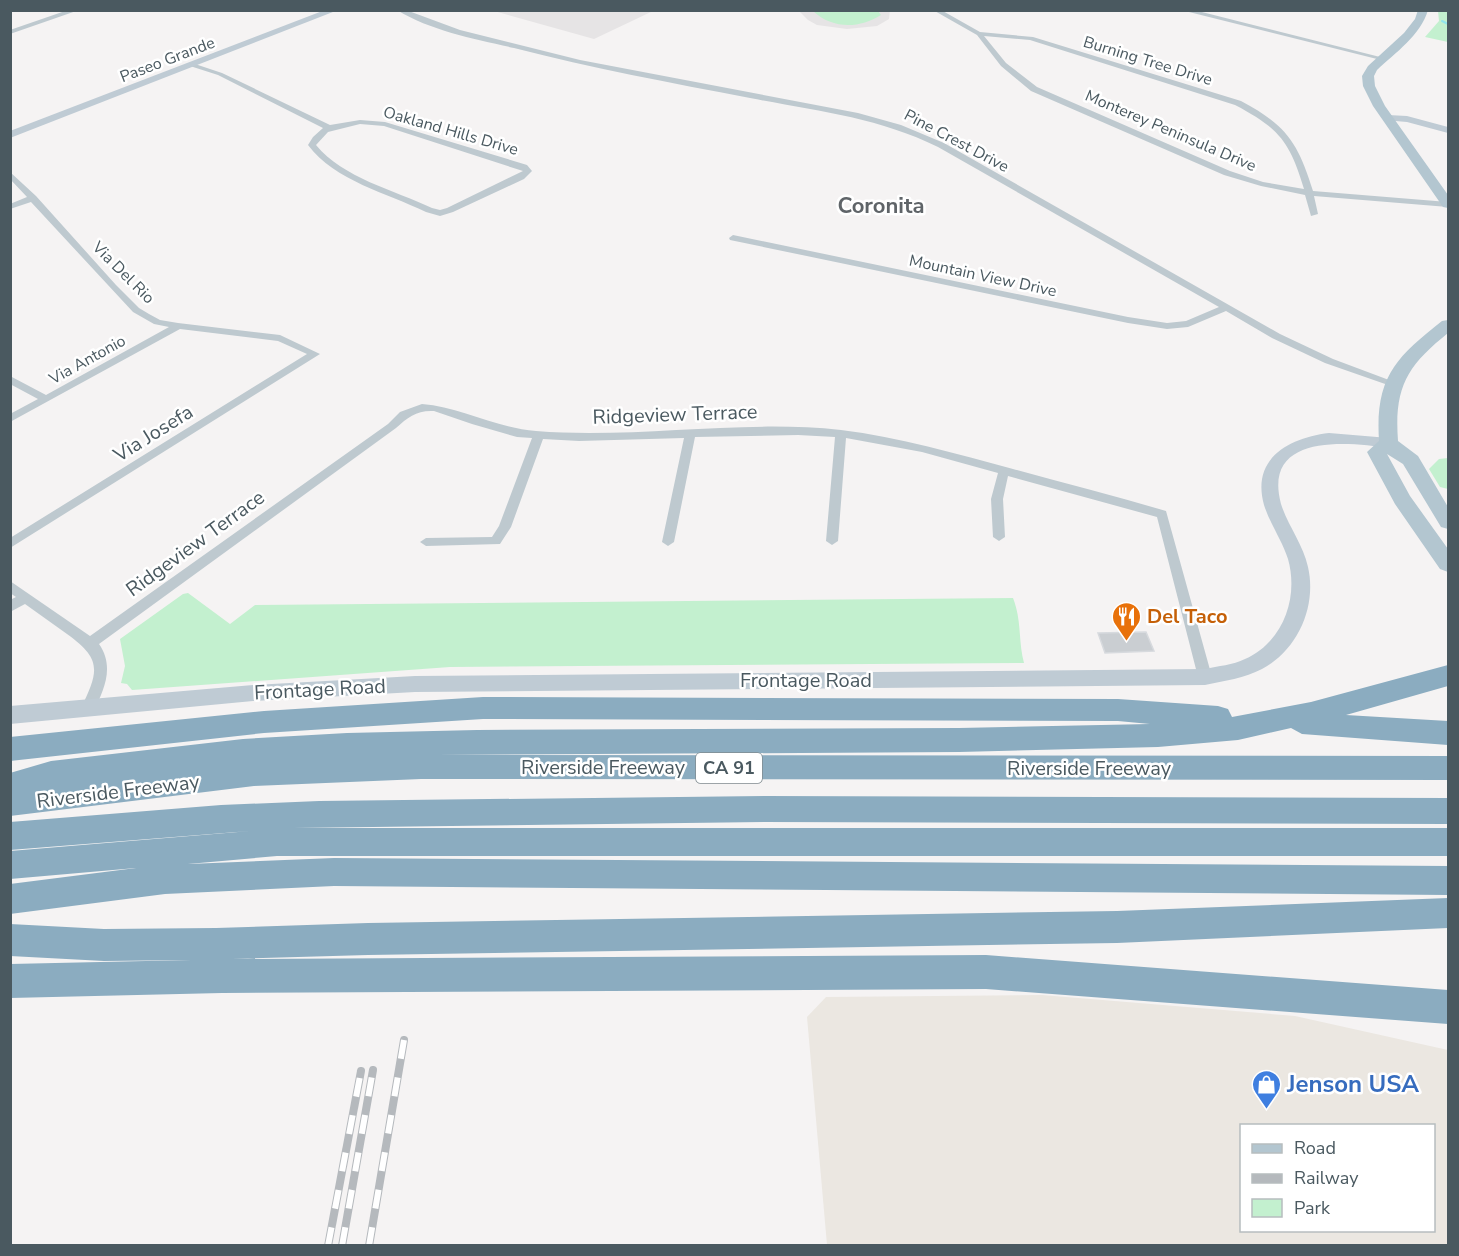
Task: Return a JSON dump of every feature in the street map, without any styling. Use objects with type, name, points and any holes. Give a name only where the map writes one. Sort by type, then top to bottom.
[{"type":"highway","points":[[10,786],[51,773],[243,751],[347,745],[489,742],[959,740],[1158,735],[1238,728],[1311,713],[1449,676]]},
{"type":"highway","points":[[10,749],[264,722],[483,708],[1118,710],[1449,733]]},
{"type":"highway","name":"Riverside Freeway","points":[[10,803],[254,774],[421,767],[1449,768]]},
{"type":"highway","points":[[10,836],[220,818],[319,813],[764,809],[1449,811]]},
{"type":"highway","points":[[10,865],[277,842],[1449,842]]},
{"type":"highway","points":[[10,899],[165,879],[334,872],[1449,881]]},
{"type":"highway","points":[[10,940],[104,945],[1117,927],[1449,913]]},
{"type":"highway","points":[[10,981],[222,976],[987,972],[1449,1007]]},
{"type":"main road","name":"Paseo Grande","points":[[10,135],[334,10]]},
{"type":"main road","points":[[1423,10],[1420,20],[1408,35],[1381,58],[1368,76],[1369,86],[1388,118],[1449,205]]},
{"type":"main road","points":[[1388,118],[1410,120],[1449,130]]},
{"type":"main road","points":[[1449,326],[1420,349],[1396,375],[1392,383],[1387,417],[1389,443],[1411,460],[1420,479],[1449,522]]},
{"type":"main road","name":"Frontage Road","points":[[10,715],[253,693],[415,684],[1205,676],[1253,665],[1272,653],[1293,627],[1301,598],[1299,568],[1271,498],[1269,477],[1281,457],[1299,444],[1325,438],[1389,443]]},
{"type":"main road","points":[[1389,443],[1377,452],[1402,499],[1449,564]]},
{"type":"street","points":[[10,32],[76,10]]},
{"type":"street","name":"Pine Crest Drive","points":[[400,10],[444,28],[595,67],[783,102],[839,110],[890,122],[941,145],[1301,350],[1392,383]]},
{"type":"street","name":"Burning Tree Drive","points":[[936,10],[979,34],[1031,38],[1238,103],[1260,114],[1282,132],[1299,162],[1311,193],[1314,214]]},
{"type":"street","points":[[1184,10],[1381,58]]},
{"type":"street","name":"Monterey Peninsula Drive","points":[[979,34],[990,53],[1034,89],[1227,172],[1261,184],[1311,193],[1449,205]]},
{"type":"street","points":[[192,65],[220,74],[329,128]]},
{"type":"street","name":"Oakland Hills Drive","points":[[360,122],[385,124],[524,167],[528,171],[521,177],[440,213],[352,175],[316,152],[312,145],[314,140],[329,128],[360,122]]},
{"type":"street","name":"Via Del Rio","points":[[10,174],[136,310],[157,322],[177,326],[256,333],[280,338],[315,354]]},
{"type":"street","points":[[10,207],[33,198]]},
{"type":"street","name":"Mountain View Drive","points":[[733,238],[1128,320],[1167,326],[1188,324],[1225,308]]},
{"type":"street","name":"Via Antonio","points":[[10,418],[177,326]]},
{"type":"street","name":"Via Josefa","points":[[10,544],[315,354]]},
{"type":"street","points":[[10,378],[46,399]]},
{"type":"street","name":"Ridgeview Terrace","points":[[90,643],[392,426],[404,414],[422,407],[435,408],[517,433],[539,435],[579,437],[798,431],[841,434],[922,448],[1161,514],[1205,676]]},
{"type":"street","points":[[668,542],[690,434]]},
{"type":"street","points":[[832,541],[841,434]]},
{"type":"street","points":[[426,542],[496,541],[505,527],[539,435]]},
{"type":"street","points":[[999,537],[997,500],[1004,470]]},
{"type":"street","points":[[10,586],[90,643],[99,652],[102,672],[88,708]]},
{"type":"street","points":[[10,607],[25,597]]},
{"type":"shaded area","points":[[653,10],[594,39],[494,11]]},
{"type":"shaded area","points":[[890,10],[889,19],[877,26],[847,29],[817,25],[799,11]]},
{"type":"shaded area","points":[[1042,995],[1295,1016],[1448,1050],[1448,1245],[827,1245],[807,1017],[826,997]]},
{"type":"green space","points":[[813,11],[878,11],[881,15],[864,23],[846,25],[829,21]]},
{"type":"green space","points":[[1438,11],[1448,11],[1448,42],[1425,37],[1439,21]]},
{"type":"green space","points":[[1448,458],[1448,489],[1440,487],[1429,469],[1439,459]]},
{"type":"green space","points":[[188,593],[230,624],[255,605],[1013,598],[1018,615],[1024,663],[450,667],[132,690],[127,684],[121,683],[125,666],[120,639],[183,594]]},
{"type":"building","name":"Del Taco","points":[[1146,632],[1154,651],[1105,653],[1098,633]]},
{"type":"waterway","points":[[1442,21],[1448,24]]},
{"type":"railway","points":[[369,1246],[404,1040]]},
{"type":"railway","points":[[342,1246],[373,1070]]},
{"type":"railway","points":[[328,1246],[361,1071]]},
{"type":"place","name":"Del Taco","points":[[1126,642]]},
{"type":"place","name":"Jenson USA","points":[[1266,1110]]},
{"type":"district","name":"Coronita","points":[[881,205]]}]
